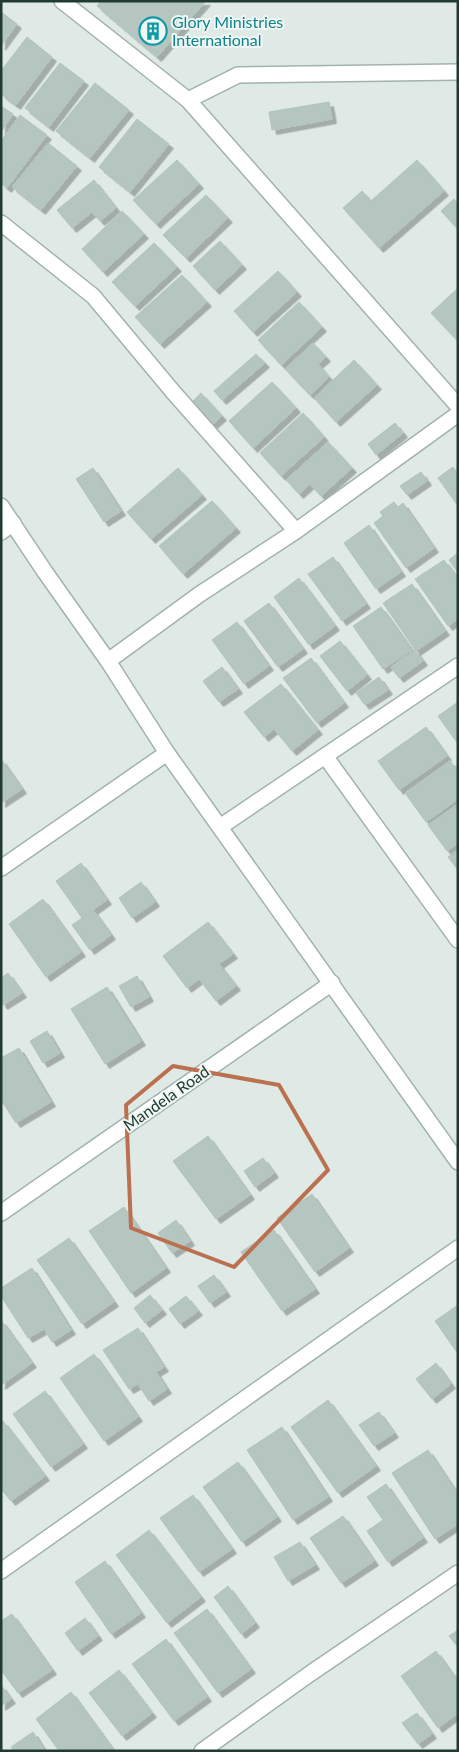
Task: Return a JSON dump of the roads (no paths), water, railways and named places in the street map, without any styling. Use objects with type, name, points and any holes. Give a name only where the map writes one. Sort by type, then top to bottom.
[{"type":"street","points":[[62,1],[188,100],[458,406]]},
{"type":"street","points":[[188,100],[238,74],[458,72]]},
{"type":"street","points":[[1,222],[93,296],[174,393],[296,531]]},
{"type":"street","points":[[108,661],[200,594],[296,531],[458,414]]},
{"type":"street","points":[[1,506],[7,527],[45,572],[108,661],[167,753],[458,1162]]},
{"type":"street","points":[[220,827],[458,666]]},
{"type":"street","points":[[1,868],[167,753]]},
{"type":"street","points":[[325,756],[458,940]]},
{"type":"street","name":"Mandela Road","points":[[1,1213],[332,983]]},
{"type":"street","points":[[1,1571],[458,1248]]},
{"type":"street","points":[[202,1751],[311,1673],[458,1573]]},
{"type":"place","name":"Glory Ministries International","points":[[153,31]]}]
